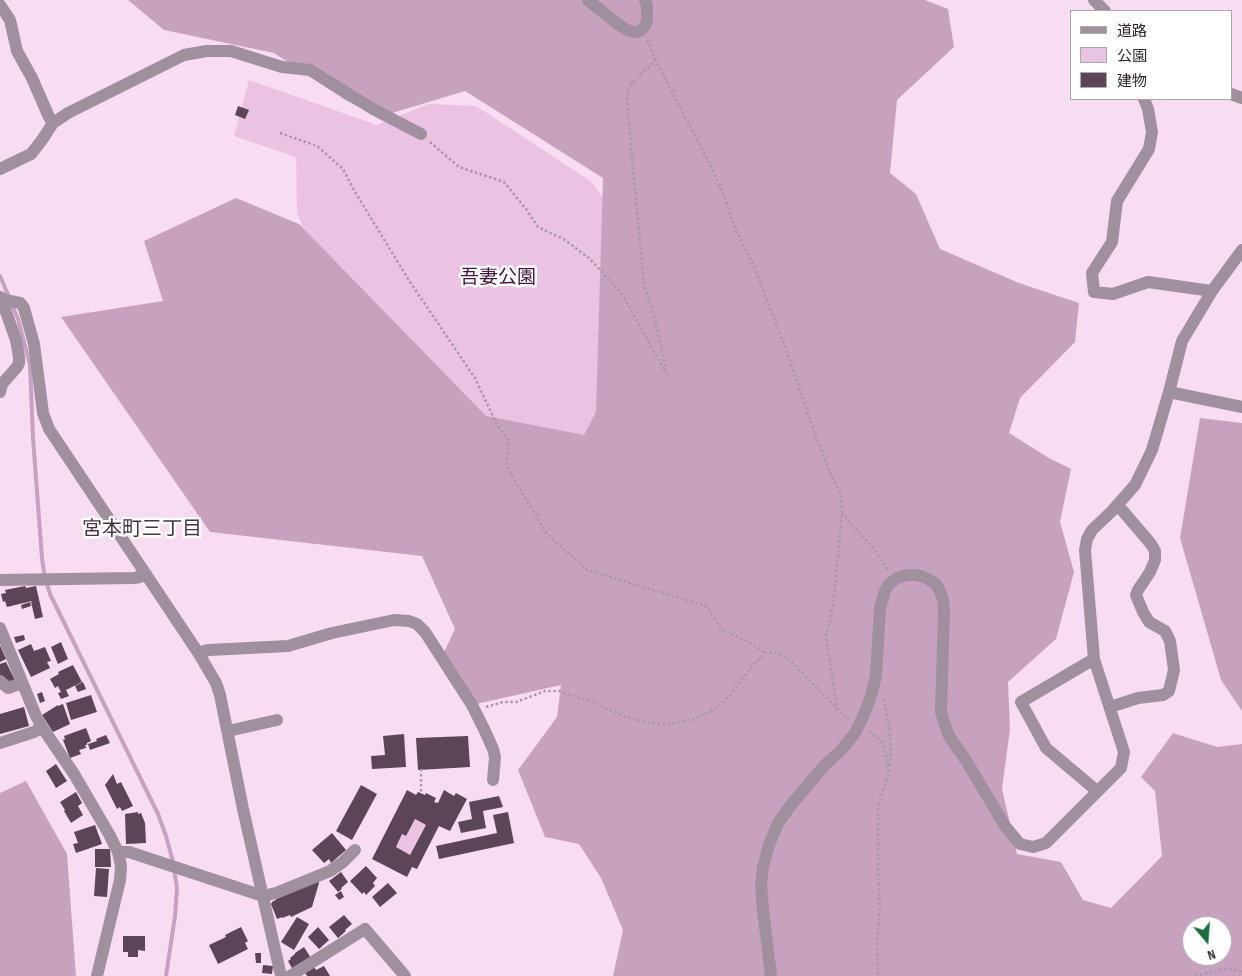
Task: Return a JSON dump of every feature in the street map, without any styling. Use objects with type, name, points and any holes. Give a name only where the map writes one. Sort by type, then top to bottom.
[{"type":"street","points":[[588,0],[611,19],[627,30],[634,32],[640,31],[645,26],[647,20],[645,0]]},
{"type":"street","points":[[1094,0],[1104,10]]},
{"type":"street","points":[[0,6],[10,20],[17,51],[53,123]]},
{"type":"street","points":[[0,169],[31,154],[53,123],[68,113],[184,55],[207,50],[231,50],[282,67],[310,70],[373,109],[421,134]]},
{"type":"street","points":[[1144,100],[1152,132],[1149,149],[1116,202],[1112,242],[1092,273],[1094,292],[1113,294],[1148,282],[1212,291]]},
{"type":"street","points":[[771,976],[761,885],[763,867],[769,845],[778,823],[791,805],[824,766],[842,749],[855,733],[862,719],[876,676],[880,608],[889,584],[897,578],[916,575],[930,579],[940,591],[944,610],[942,712],[945,725],[949,736],[1005,826],[1020,844],[1033,847],[1046,843],[1121,768],[1124,752],[1094,659],[1085,550],[1087,539],[1092,530],[1135,485],[1152,450],[1182,341],[1212,291],[1242,250]]},
{"type":"street","points":[[0,392],[2,384],[18,367],[19,363],[16,340],[5,300]]},
{"type":"street","points":[[5,300],[22,305],[34,344],[41,403],[46,422],[199,654],[216,683],[281,976]]},
{"type":"street","points":[[1169,392],[1242,407]]},
{"type":"street","points":[[1110,707],[1138,698],[1164,695],[1168,691],[1174,670],[1170,641],[1165,631],[1150,622],[1143,612],[1136,595],[1150,572],[1155,560],[1155,551],[1116,505]]},
{"type":"street","points":[[0,580],[134,578],[146,574]]},
{"type":"street","points":[[199,654],[204,650],[288,646],[332,633],[385,622],[402,620],[417,624],[425,632],[472,705],[493,749],[495,764],[492,780]]},
{"type":"street","points":[[0,628],[31,705],[42,727],[74,774],[118,852],[121,866],[120,880],[97,976]]},
{"type":"street","points":[[1094,659],[1021,702],[1046,748],[1097,791]]},
{"type":"street","points":[[0,681],[8,688],[22,683]]},
{"type":"street","points":[[228,732],[277,720]]},
{"type":"street","points":[[0,743],[34,732],[42,727]]},
{"type":"street","points":[[118,852],[129,852],[262,896],[276,893],[330,871],[355,850]]},
{"type":"street","points":[[290,976],[365,928],[405,976]]},
{"type":"path","points":[[640,31],[650,45],[709,162],[736,230],[754,264],[824,456],[840,494],[842,513],[833,608],[826,636],[837,709]]},
{"type":"path","points":[[421,134],[460,167],[504,182],[538,227],[565,240],[589,258],[622,294],[667,375],[654,315],[644,286],[627,99],[629,88],[635,79],[656,59]]},
{"type":"path","points":[[280,133],[317,146],[343,169],[410,282],[475,378],[497,425],[509,440],[506,466],[547,534],[587,570],[706,606],[721,629],[750,643],[765,653]]},
{"type":"path","points":[[842,513],[873,548],[889,571],[886,577],[889,584]]},
{"type":"path","points":[[474,710],[503,702],[516,702],[544,692],[559,691],[595,703],[623,716],[648,723],[668,724],[695,719],[716,708],[726,700],[752,666],[765,653],[773,652],[787,657],[844,716]]},
{"type":"path","points":[[873,687],[882,697],[886,708],[891,753],[889,771],[878,808],[880,907],[877,942],[878,976]]},
{"type":"path","points":[[878,738],[883,743],[889,771]]},
{"type":"path","points":[[420,770],[421,792]]},
{"type":"path","points":[[1195,976],[1223,969],[1242,972]]},
{"type":"green space","name":"吾妻公園","points":[[249,80],[377,125],[428,104],[476,106],[592,182],[666,290],[612,526],[332,298],[297,213],[296,157],[234,136]]},
{"type":"green space","points":[[415,819],[426,825],[410,855],[396,847],[402,834],[406,836]]},
{"type":"shaded area","points":[[128,0],[925,0],[948,9],[954,47],[897,100],[890,173],[916,194],[940,249],[1019,283],[1079,303],[1075,342],[1020,398],[1009,433],[1049,458],[1071,469],[1060,522],[1074,572],[1056,639],[1008,682],[1010,729],[1002,789],[1017,854],[1061,862],[1083,900],[1111,908],[1162,856],[1155,791],[1141,777],[1173,733],[1217,747],[1242,744],[1242,976],[613,976],[623,930],[601,878],[579,844],[545,837],[518,770],[557,717],[561,685],[472,705],[444,652],[455,629],[422,556],[210,532],[61,317],[163,301],[144,241],[236,198],[299,224],[486,416],[584,435],[596,412],[603,178],[465,91],[379,117],[345,100],[274,53],[164,30]]},
{"type":"shaded area","points":[[1200,418],[1242,423],[1242,711],[1221,680],[1180,538]]},
{"type":"shaded area","points":[[26,781],[67,854],[76,976],[0,976],[0,793]]},
{"type":"building","points":[[238,106],[249,110],[245,119],[235,115]]},
{"type":"building","points":[[25,586],[26,588],[36,586],[43,617],[35,619],[32,601],[7,607],[5,601],[3,602],[1,594],[6,593],[5,590]]},
{"type":"building","points":[[30,602],[31,606],[22,609],[21,605]]},
{"type":"building","points":[[24,635],[25,640],[16,643],[14,637]]},
{"type":"building","points":[[61,642],[68,659],[58,664],[51,647]]},
{"type":"building","points":[[31,644],[34,651],[45,647],[51,661],[47,662],[50,668],[31,677],[18,650]]},
{"type":"building","points":[[0,645],[6,659],[0,662]]},
{"type":"building","points":[[6,662],[15,680],[6,684],[0,678],[0,664]]},
{"type":"building","points":[[73,665],[82,682],[66,690],[69,696],[61,699],[58,693],[61,692],[58,686],[55,688],[50,679],[59,674],[58,672]]},
{"type":"building","points":[[83,682],[86,689],[78,692],[75,686]]},
{"type":"building","points":[[42,692],[45,701],[40,703],[37,694]]},
{"type":"building","points":[[91,695],[97,712],[71,720],[66,703]]},
{"type":"building","points":[[63,704],[70,724],[53,732],[42,715]]},
{"type":"building","points":[[24,707],[29,726],[0,734],[0,714]]},
{"type":"building","points":[[86,728],[91,741],[85,745],[86,748],[79,750],[81,754],[70,758],[63,740],[65,739],[64,736]]},
{"type":"building","points":[[404,734],[406,767],[372,769],[371,756],[385,755],[383,736]]},
{"type":"building","points":[[106,735],[110,743],[90,750],[88,744]]},
{"type":"building","points":[[468,736],[470,767],[418,770],[416,738]]},
{"type":"building","points":[[56,764],[67,781],[56,788],[46,771]]},
{"type":"building","points":[[113,774],[117,784],[121,782],[133,806],[122,811],[120,807],[117,809],[105,785]]},
{"type":"building","points":[[361,785],[377,794],[352,840],[336,831]]},
{"type":"building","points":[[407,790],[416,795],[418,792],[425,795],[426,793],[436,798],[434,802],[438,803],[444,790],[454,796],[456,793],[467,799],[450,831],[439,826],[417,869],[412,867],[407,877],[372,859]],"holes":[[[415,819],[426,825],[410,855],[396,847],[402,834],[406,836]]]},
{"type":"building","points":[[76,792],[82,803],[78,806],[83,815],[71,823],[60,802]]},
{"type":"building","points":[[499,796],[503,807],[483,811],[486,828],[461,833],[458,822],[472,819],[469,802]]},
{"type":"building","points":[[138,812],[138,814],[141,813],[145,823],[146,843],[126,844],[125,814]]},
{"type":"building","points":[[508,812],[514,843],[439,859],[436,846],[497,833],[493,815]]},
{"type":"building","points":[[95,825],[102,844],[76,853],[73,844],[78,843],[74,832]]},
{"type":"building","points":[[332,833],[346,850],[331,863],[329,859],[324,863],[312,850]]},
{"type":"building","points":[[95,849],[110,849],[111,867],[95,867]]},
{"type":"building","points":[[366,866],[377,878],[373,883],[375,886],[366,895],[364,892],[362,894],[350,881]]},
{"type":"building","points":[[96,868],[109,869],[107,897],[94,896]]},
{"type":"building","points":[[341,872],[348,882],[338,892],[329,881]]},
{"type":"building","points":[[318,880],[319,883],[312,907],[291,917],[290,915],[277,919],[271,904],[273,901]]},
{"type":"building","points":[[388,883],[397,893],[380,907],[372,897]]},
{"type":"building","points":[[341,891],[344,897],[339,900],[335,895]]},
{"type":"building","points":[[344,915],[352,924],[338,938],[329,927]]},
{"type":"building","points":[[297,917],[309,924],[294,950],[281,942]]},
{"type":"building","points":[[241,927],[248,941],[245,943],[248,949],[218,964],[209,945]]},
{"type":"building","points":[[318,927],[329,940],[319,949],[308,937]]},
{"type":"building","points":[[123,936],[145,936],[145,951],[138,950],[138,957],[128,957],[128,952],[123,952]]},
{"type":"building","points":[[304,947],[311,958],[293,970],[288,961]]},
{"type":"building","points":[[255,953],[261,953],[261,963],[256,963]]},
{"type":"building","points":[[263,965],[273,966],[272,974],[262,973]]},
{"type":"building","points":[[313,965],[316,970],[324,966],[330,976],[307,976],[304,971]]},
{"type":"waterway","points":[[0,276],[9,297]]},
{"type":"waterway","points":[[11,303],[18,319],[30,365],[33,438],[42,558],[47,584],[50,594],[158,814],[173,862]]},
{"type":"waterway","points":[[166,976],[175,916],[177,888],[174,869]]},
{"type":"district","name":"宮本町三丁目","points":[[142,530]]}]
